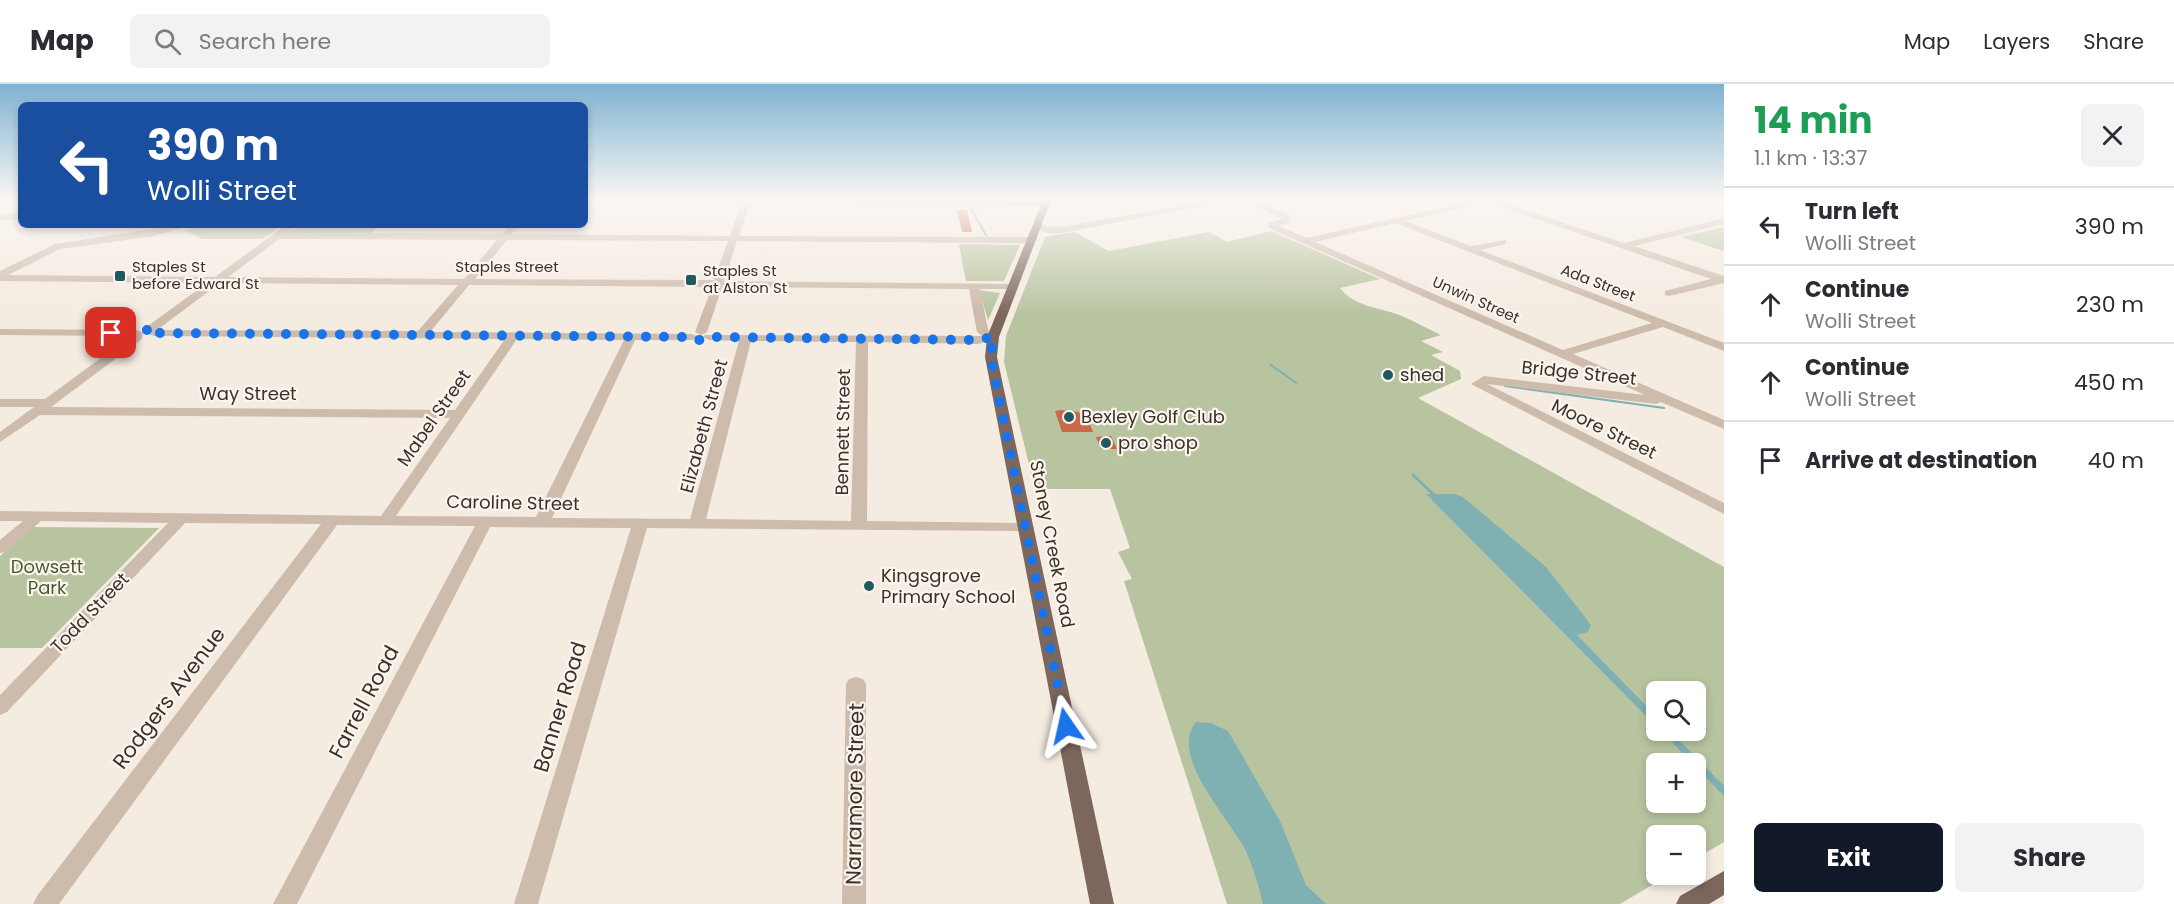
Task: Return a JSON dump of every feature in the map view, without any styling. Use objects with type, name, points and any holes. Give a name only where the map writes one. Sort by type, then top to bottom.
[{"type":"main road","name":"Stoney Creek Road","points":[[1033,239],[993,337],[992,364],[1102,904]]},
{"type":"main road","points":[[1688,904],[1724,882]]},
{"type":"street","points":[[0,277],[58,246],[117,238]]},
{"type":"street","points":[[0,438],[274,238]]},
{"type":"street","points":[[421,335],[504,238]]},
{"type":"street","points":[[565,238],[1033,239]]},
{"type":"street","name":"Unwin Street","points":[[1299,238],[1724,425]]},
{"type":"street","points":[[1305,241],[1317,238]]},
{"type":"street","name":"Ada Street","points":[[1443,238],[1724,347]]},
{"type":"street","points":[[1606,238],[1723,279]]},
{"type":"street","points":[[1627,245],[1654,238]]},
{"type":"street","points":[[700,336],[734,239]]},
{"type":"street","points":[[1471,249],[1503,242]]},
{"type":"street","name":"Staples Street","points":[[0,277],[1014,286]]},
{"type":"street","points":[[1669,292],[1723,279]]},
{"type":"street","points":[[974,285],[983,332],[993,337]]},
{"type":"street","points":[[1561,354],[1662,324]]},
{"type":"street","points":[[0,332],[978,340],[993,337]]},
{"type":"street","name":"Mabel Street","points":[[386,521],[513,336]]},
{"type":"street","points":[[542,522],[631,337]]},
{"type":"street","name":"Elizabeth Street","points":[[697,524],[746,338]]},
{"type":"street","name":"Bennett Street","points":[[859,526],[862,339]]},
{"type":"street","name":"Bridge Street","points":[[1484,380],[1671,401]]},
{"type":"street","name":"Moore Street","points":[[1484,380],[1477,384],[1724,509]]},
{"type":"street","name":"Way Street","points":[[0,403],[43,407],[458,414]]},
{"type":"street","name":"Caroline Street","points":[[0,516],[1026,528]]},
{"type":"street","points":[[0,548],[37,517]]},
{"type":"street","name":"Todd Street","points":[[0,707],[181,518]]},
{"type":"street","name":"Rodgers Avenue","points":[[45,904],[332,520]]},
{"type":"street","name":"Farrell Road","points":[[285,904],[485,522]]},
{"type":"street","name":"Banner Road","points":[[526,904],[640,524]]},
{"type":"street","name":"Narramore Street","points":[[854,904],[856,684]]},
{"type":"green space","points":[[201,238],[263,238],[262,239]]},
{"type":"green space","points":[[1045,238],[1086,238],[1109,251],[1176,238],[1220,238],[1227,242],[1242,238],[1288,238],[1380,279],[1340,288],[1360,303],[1404,317],[1441,335],[1421,341],[1443,352],[1431,355],[1460,371],[1461,379],[1418,398],[1724,567],[1724,842],[1706,853],[1706,825],[1646,825],[1646,885],[1652,885],[1620,904],[1227,904],[1124,581],[1132,579],[1118,552],[1130,548],[1110,489],[1035,489],[1004,362],[1006,336]]},
{"type":"green space","points":[[1685,238],[1724,238],[1724,251]]},
{"type":"green space","points":[[959,244],[1020,245],[1004,281],[966,281]]},
{"type":"green space","points":[[979,290],[1000,293],[988,320]]},
{"type":"green space","name":"Dowsett Park","points":[[33,527],[159,528],[42,648],[0,648],[0,556]]},
{"type":"water","points":[[1426,494],[1454,494],[1463,497],[1546,567],[1591,625],[1588,632],[1577,635],[1646,706],[1646,716]]},
{"type":"water","points":[[1196,722],[1211,723],[1228,731],[1280,821],[1306,885],[1326,904],[1263,904],[1246,851],[1204,787],[1195,769],[1190,752],[1189,736]]},
{"type":"water","points":[[1671,741],[1680,741],[1692,753],[1682,753]]},
{"type":"water","points":[[1706,768],[1724,786],[1724,796],[1706,777]]},
{"type":"building","name":"Bexley Golf Club","points":[[1055,411],[1079,412],[1083,422],[1089,422],[1093,432],[1062,432]]},
{"type":"building","name":"pro shop","points":[[1111,436],[1117,449],[1101,449],[1096,437]]},
{"type":"waterway","points":[[1271,365],[1296,383]]},
{"type":"waterway","points":[[1505,386],[1664,408]]},
{"type":"waterway","points":[[1413,475],[1434,495]]},
{"type":"place","name":"Staples St before Edward St","points":[[120,276]]},
{"type":"place","name":"Staples St at Alston St","points":[[691,280]]},
{"type":"place","name":"shed","points":[[1388,375]]},
{"type":"place","name":"Bexley Golf Club","points":[[1069,417]]},
{"type":"place","name":"pro shop","points":[[1106,443]]},
{"type":"place","name":"Kingsgrove Primary School","points":[[869,586]]},
{"type":"route","points":[[111,333],[137,333],[154,330],[153,333],[692,337],[694,340],[709,337],[978,340],[993,337],[991,357],[995,379],[1066,726]]}]
